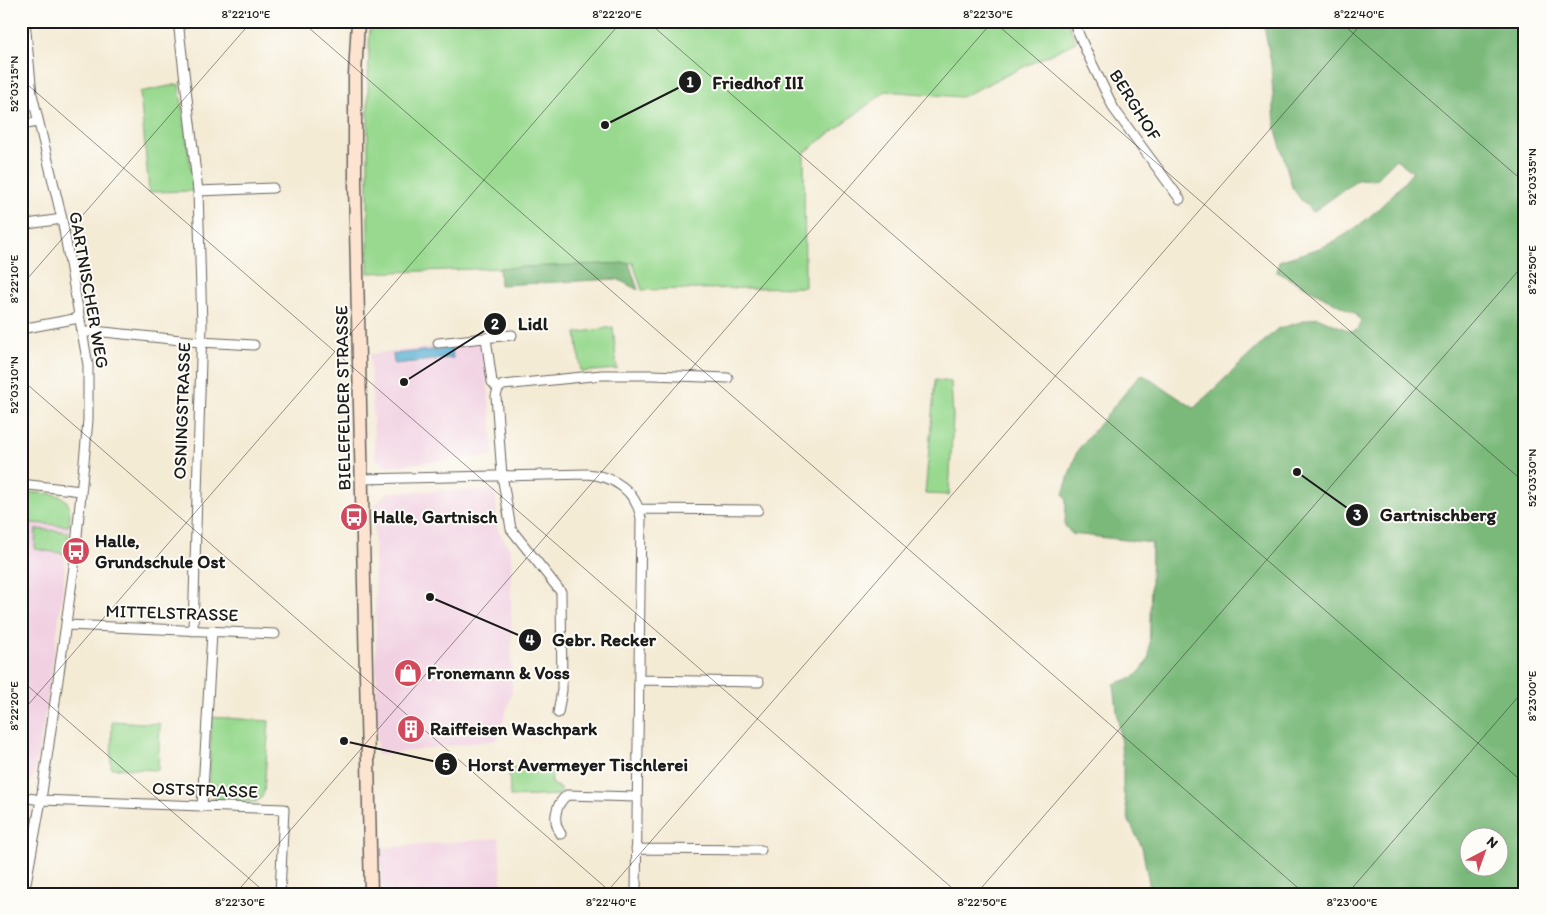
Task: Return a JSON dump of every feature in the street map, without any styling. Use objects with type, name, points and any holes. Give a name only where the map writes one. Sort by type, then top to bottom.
[{"type":"street","name":"GARTNISCHER WEG","points":[[24,894],[41,800],[67,625],[88,420],[88,365],[62,219],[32,94],[25,21]]},
{"type":"street","name":"OSNINGSTRASSE","points":[[178,21],[198,191],[202,325],[193,631]]},
{"type":"street","name":"BIELEFELDER STRASSE","points":[[358,21],[355,74],[356,182],[371,894]]},
{"type":"street","name":"BERGHOF","points":[[1074,21],[1114,109],[1180,199]]},
{"type":"street","points":[[21,125],[38,122]]},
{"type":"street","points":[[198,191],[273,188]]},
{"type":"street","points":[[21,225],[62,219]]},
{"type":"street","points":[[21,329],[79,318]]},
{"type":"street","points":[[82,333],[94,331],[200,342],[254,345]]},
{"type":"street","points":[[438,343],[512,335]]},
{"type":"street","points":[[486,338],[492,382],[498,389]]},
{"type":"street","points":[[558,713],[562,690],[562,592],[511,528],[502,475],[496,396],[498,389],[503,385],[602,375],[728,378]]},
{"type":"street","points":[[362,479],[502,475],[599,475],[610,478],[620,484],[635,500],[640,509],[641,518],[636,894]]},
{"type":"street","points":[[21,484],[81,490]]},
{"type":"street","points":[[640,509],[758,510]]},
{"type":"street","name":"MITTELSTRASSE","points":[[67,625],[275,634]]},
{"type":"street","points":[[202,807],[212,632]]},
{"type":"street","points":[[639,680],[759,682]]},
{"type":"street","points":[[561,834],[557,827],[556,809],[560,801],[567,795],[636,797]]},
{"type":"street","name":"OSTSTRASSE","points":[[21,797],[41,800],[284,809],[280,894]]},
{"type":"street","points":[[636,849],[761,850]]},
{"type":"shaded area","points":[[478,342],[484,348],[493,456],[387,466],[375,458],[370,354]]},
{"type":"shaded area","points":[[495,490],[498,530],[511,550],[512,693],[497,740],[377,755],[374,506],[389,492]]},
{"type":"shaded area","points":[[26,492],[61,496],[67,501],[71,512],[61,604],[34,776],[28,787],[21,790],[21,495],[26,495]]},
{"type":"shaded area","points":[[499,838],[502,894],[381,894],[380,848]]},
{"type":"green space","points":[[370,21],[1067,21],[1076,42],[961,97],[886,91],[804,153],[805,287],[642,290],[633,263],[368,273],[368,81]]},
{"type":"green space","points":[[1263,21],[1525,21],[1525,894],[1151,894],[1142,847],[1129,821],[1123,789],[1123,763],[1114,684],[1134,677],[1149,658],[1152,543],[1072,534],[1065,526],[1066,499],[1063,494],[1077,451],[1139,376],[1143,375],[1194,408],[1277,329],[1317,317],[1352,332],[1357,330],[1361,322],[1356,314],[1277,272],[1279,261],[1331,243],[1354,229],[1376,211],[1413,172],[1396,159],[1375,180],[1359,179],[1313,212],[1292,187],[1275,126],[1271,63]]},
{"type":"green space","points":[[179,84],[194,191],[149,192],[140,92]]},
{"type":"green space","points":[[629,263],[638,290],[617,279],[500,285],[499,268]]},
{"type":"green space","points":[[613,327],[617,369],[581,372],[576,333]]},
{"type":"green space","points":[[935,380],[951,382],[953,417],[949,495],[925,494]]},
{"type":"green space","points":[[26,492],[61,496],[69,506],[69,526],[21,522],[21,495],[26,495]]},
{"type":"green space","points":[[36,529],[69,532],[66,554],[35,549]]},
{"type":"green space","points":[[212,717],[269,721],[264,792],[262,797],[256,802],[216,801],[215,797],[208,792]]},
{"type":"green space","points":[[112,721],[160,724],[158,770],[111,768]]},
{"type":"green space","points":[[551,765],[552,783],[562,790],[559,795],[510,797],[509,768]]},
{"type":"water","points":[[452,348],[453,358],[394,364],[393,354]]},
{"type":"place","name":"Friedhof III","points":[[605,125]]},
{"type":"place","name":"Lidl","points":[[404,382]]},
{"type":"place","name":"Gartnischberg","points":[[1297,472]]},
{"type":"place","name":"Halle, Gartnisch","points":[[354,517]]},
{"type":"place","name":"Halle, Grundschule Ost","points":[[76,551]]},
{"type":"place","name":"Gebr. Recker","points":[[430,597]]},
{"type":"place","name":"Fronemann & Voss","points":[[408,673]]},
{"type":"place","name":"Raiffeisen Waschpark","points":[[411,729]]},
{"type":"place","name":"Horst Avermeyer Tischlerei","points":[[344,741]]}]
